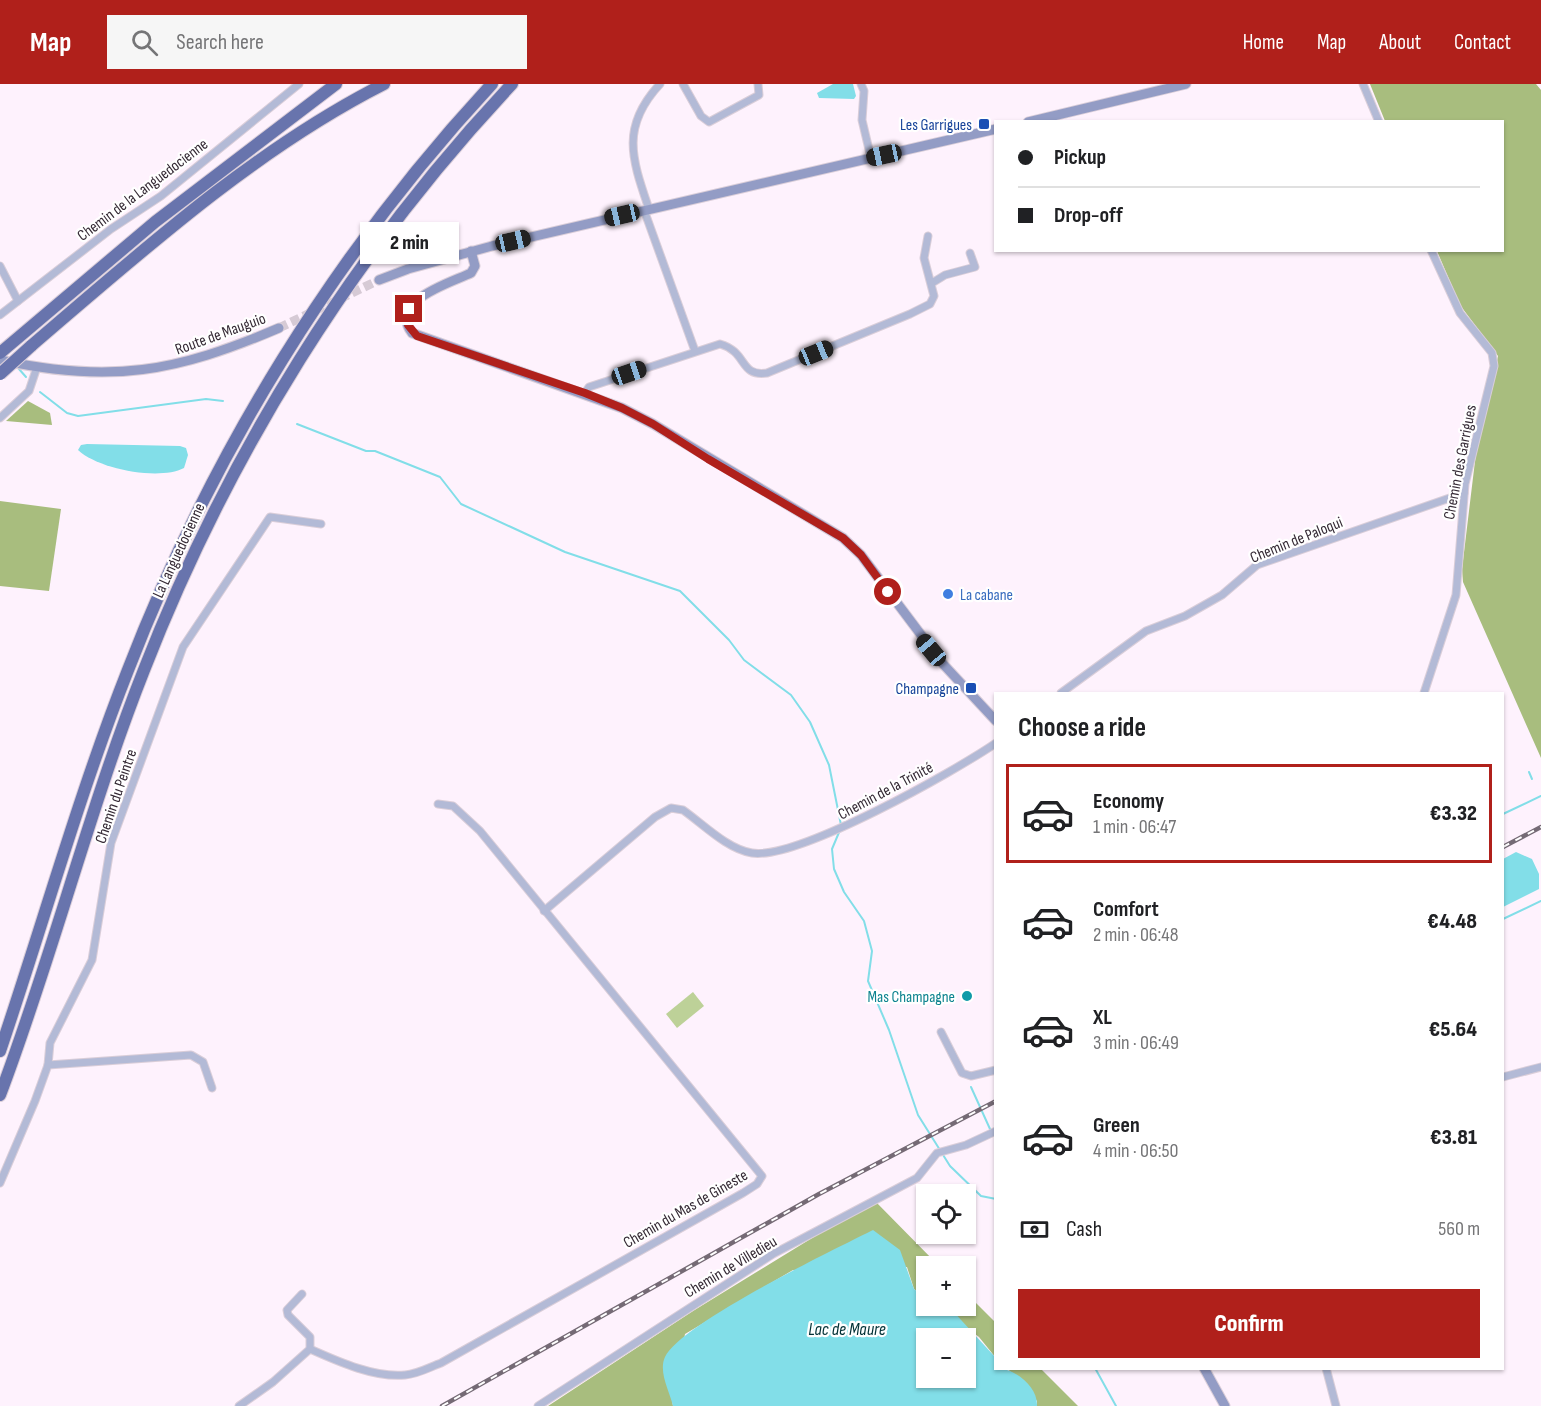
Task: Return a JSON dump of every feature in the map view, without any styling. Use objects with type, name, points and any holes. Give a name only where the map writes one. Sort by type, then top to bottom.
[{"type":"highway","points":[[0,353],[155,222],[336,84]]},
{"type":"highway","points":[[0,374],[131,261],[267,155],[325,117],[384,84]]},
{"type":"highway","name":"La Languedocienne","points":[[0,1051],[117,698],[160,591],[208,491],[269,382],[343,268],[413,176],[492,84]]},
{"type":"highway","name":"La Languedocienne","points":[[0,1095],[122,726],[158,635],[207,526],[277,398],[344,294],[425,184],[512,84]]},
{"type":"street","name":"Chemin de la Languedocienne","points":[[0,315],[111,229],[161,196],[299,84]]},
{"type":"street","points":[[660,84],[642,103],[632,148],[647,210],[695,351]]},
{"type":"street","points":[[683,84],[701,116],[709,122],[759,95],[758,84]]},
{"type":"street","points":[[861,84],[864,91],[861,120],[871,158]]},
{"type":"street","points":[[1036,120],[1186,84]]},
{"type":"street","points":[[1363,84],[1378,120]]},
{"type":"street","points":[[379,280],[471,251],[994,129]]},
{"type":"street","points":[[585,393],[589,387],[720,344],[731,347],[750,372],[766,373],[930,304],[934,296],[924,258],[928,236]]},
{"type":"street","points":[[471,251],[475,266],[471,273],[421,296],[411,304],[407,319],[412,333],[585,393],[653,424],[843,538],[861,555],[943,664],[994,719]]},
{"type":"street","name":"Chemin des Garrigues","points":[[1424,692],[1456,595],[1464,493],[1473,442],[1494,370],[1494,360],[1490,350],[1460,313],[1432,252]]},
{"type":"street","points":[[932,283],[975,267],[970,253]]},
{"type":"street","points":[[0,266],[18,301]]},
{"type":"street","name":"Route de Mauguio","points":[[0,360],[32,367],[116,373],[177,366],[226,351],[279,328]]},
{"type":"street","points":[[0,418],[29,391],[32,367]]},
{"type":"street","name":"Chemin de Paloqui","points":[[1062,692],[1146,632],[1185,616],[1222,595],[1257,565],[1464,493]]},
{"type":"street","name":"Chemin du Peintre","points":[[0,1183],[48,1065],[50,1043],[92,960],[111,843],[183,647],[270,517],[321,524]]},
{"type":"street","name":"Chemin de la Trinité","points":[[544,911],[655,817],[671,808],[683,810],[745,851],[767,853],[850,825],[994,744]]},
{"type":"street","points":[[438,804],[453,806],[461,813],[544,911]]},
{"type":"street","name":"Chemin du Mas de Gineste","points":[[309,1349],[335,1360],[382,1374],[405,1375],[418,1372],[441,1363],[743,1193],[757,1184],[762,1176],[544,911]]},
{"type":"street","points":[[941,1032],[962,1073],[971,1076],[994,1070]]},
{"type":"street","points":[[48,1065],[191,1055],[203,1062],[212,1088]]},
{"type":"street","points":[[1504,1077],[1541,1068]]},
{"type":"street","name":"Chemin de Villedieu","points":[[537,1406],[773,1254],[917,1178],[940,1151],[966,1145],[994,1132]]},
{"type":"street","points":[[239,1406],[273,1382],[309,1349],[310,1337],[288,1315],[287,1310],[302,1294]]},
{"type":"street","points":[[1205,1370],[1225,1406]]},
{"type":"street","points":[[1327,1370],[1336,1406]]},
{"type":"green space","points":[[1370,84],[1536,84],[1541,90],[1541,758],[1463,582],[1462,569],[1476,453],[1498,356],[1460,305],[1437,252],[1504,252],[1504,120],[1385,120]]},
{"type":"green space","points":[[28,401],[50,413],[52,425],[6,421]]},
{"type":"green space","points":[[0,501],[61,509],[49,591],[0,586]]},
{"type":"green space","points":[[693,992],[704,1006],[677,1028],[666,1014]]},
{"type":"green space","points":[[874,1200],[929,1256],[916,1256],[916,1291],[907,1267],[793,1270],[685,1334],[672,1400],[673,1406],[548,1406],[693,1311]]},
{"type":"green space","points":[[976,1303],[994,1321],[994,1356],[976,1335],[976,1328],[967,1328],[951,1316],[976,1316]]},
{"type":"green space","points":[[1009,1370],[1042,1370],[1078,1406],[1037,1406],[1037,1401]]},
{"type":"water","points":[[833,84],[853,84],[856,96],[854,99],[819,98],[817,93]]},
{"type":"water","points":[[81,445],[180,446],[186,448],[188,455],[184,468],[173,472],[145,473],[99,463],[87,457],[78,450]]},
{"type":"water","points":[[1516,852],[1532,859],[1539,874],[1539,889],[1504,906],[1504,858]]},
{"type":"water","name":"Lac de Maure","points":[[873,1230],[900,1250],[916,1291],[916,1316],[957,1316],[968,1328],[916,1328],[916,1388],[976,1388],[976,1336],[994,1356],[994,1370],[1010,1371],[1024,1380],[1034,1392],[1037,1406],[673,1406],[663,1369],[665,1357],[677,1343],[698,1326],[760,1288]]},
{"type":"waterway","points":[[19,369],[26,377]]},
{"type":"waterway","points":[[40,392],[67,413],[78,416],[206,399],[223,401]]},
{"type":"waterway","points":[[297,424],[440,477],[461,504],[565,552],[680,591],[729,640],[744,660],[791,695],[810,722],[829,765],[841,825]]},
{"type":"waterway","points":[[1529,772],[1532,779]]},
{"type":"waterway","points":[[1504,814],[1541,796]]},
{"type":"waterway","points":[[840,830],[832,849],[834,869],[844,892],[864,921],[872,951],[868,981],[889,1030],[918,1115],[950,1166],[981,1196],[994,1199]]},
{"type":"waterway","points":[[1504,919],[1541,901]]},
{"type":"waterway","points":[[971,1087],[990,1129]]},
{"type":"waterway","points":[[1096,1370],[1116,1406]]},
{"type":"tunnel","points":[[279,328],[379,280]]},
{"type":"railway","points":[[1504,846],[1541,827]]},
{"type":"railway","points":[[442,1406],[819,1194],[994,1102]]},
{"type":"place","name":"Les Garrigues","points":[[984,124]]},
{"type":"place","name":"La cabane","points":[[948,594]]},
{"type":"place","name":"Champagne","points":[[971,688]]},
{"type":"place","name":"Mas Champagne","points":[[967,996]]},
{"type":"route","points":[[409,309],[407,319],[409,329],[417,336],[585,393],[653,424],[766,494],[843,538],[861,555],[888,592]]}]
